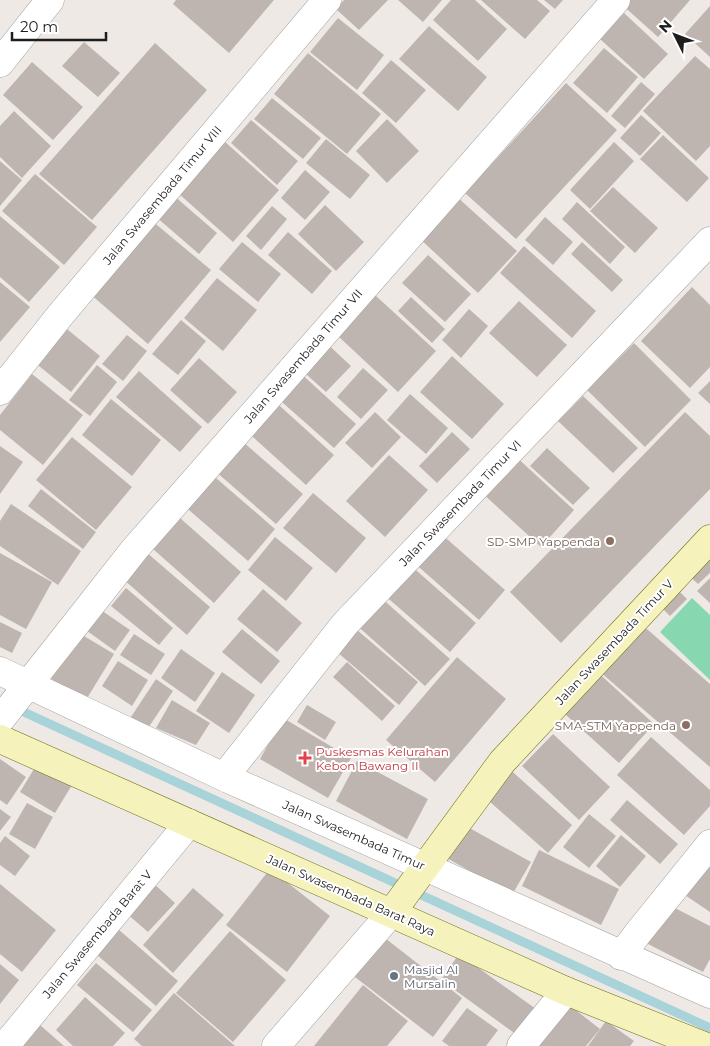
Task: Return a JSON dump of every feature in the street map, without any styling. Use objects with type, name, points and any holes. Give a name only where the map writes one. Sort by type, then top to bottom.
[{"type":"street","points":[[0,64],[50,0]]},
{"type":"street","name":"Jalan Swasembada Timur VIII","points":[[0,392],[68,306],[327,0]]},
{"type":"street","name":"Jalan Swasembada Timur VII","points":[[0,720],[134,550],[616,0]]},
{"type":"street","name":"Jalan Swasembada Timur VI","points":[[224,777],[345,624],[710,241]]},
{"type":"street","name":"Jalan Swasembada Timur V","points":[[394,910],[502,762],[710,539]]},
{"type":"street","name":"Jalan Swasembada Timur","points":[[0,671],[26,686],[424,868],[710,994]]},
{"type":"street","name":"Jalan Swasembada Barat Raya","points":[[0,739],[189,823],[394,910],[566,991],[704,1046]]},
{"type":"street","name":"Jalan Swasembada Barat V","points":[[5,1046],[189,823]]},
{"type":"street","points":[[621,956],[710,844]]},
{"type":"street","points":[[276,1046],[394,910]]},
{"type":"street","points":[[521,1046],[566,991]]},
{"type":"green space","points":[[692,598],[710,615],[710,680],[660,632]]},
{"type":"building","points":[[176,0],[274,0],[229,53],[173,4]]},
{"type":"building","points":[[344,0],[388,0],[359,30],[336,9]]},
{"type":"building","points":[[398,0],[442,0],[423,22]]},
{"type":"building","points":[[451,0],[475,0],[507,29],[478,61],[433,20]]},
{"type":"building","points":[[481,0],[537,0],[550,11],[525,39]]},
{"type":"building","points":[[544,0],[563,0],[555,9]]},
{"type":"building","points":[[621,0],[690,0],[658,37],[619,2]]},
{"type":"building","points":[[710,6],[710,57],[685,34]]},
{"type":"building","points":[[624,13],[668,54],[644,79],[600,39]]},
{"type":"building","points":[[338,18],[384,55],[357,90],[310,52]]},
{"type":"building","points":[[429,26],[487,77],[458,111],[399,59]]},
{"type":"building","points":[[84,42],[120,73],[98,97],[62,66]]},
{"type":"building","points":[[155,43],[207,90],[92,220],[39,174]]},
{"type":"building","points":[[604,48],[638,77],[607,113],[573,83]]},
{"type":"building","points":[[308,53],[381,114],[347,154],[274,94]]},
{"type":"building","points":[[695,56],[710,69],[710,146],[696,161],[643,111]]},
{"type":"building","points":[[391,60],[426,90],[396,123],[362,93]]},
{"type":"building","points":[[32,62],[83,107],[53,140],[3,95]]},
{"type":"building","points":[[641,82],[655,94],[625,128],[611,116]]},
{"type":"building","points":[[566,83],[617,130],[516,239],[465,193]]},
{"type":"building","points":[[272,98],[321,138],[303,159],[254,119]]},
{"type":"building","points":[[14,111],[51,146],[22,178],[0,157],[0,126]]},
{"type":"building","points":[[641,115],[661,133],[640,156],[620,138]]},
{"type":"building","points":[[387,119],[419,151],[387,183],[356,151]]},
{"type":"building","points":[[251,120],[298,161],[277,185],[231,143]]},
{"type":"building","points":[[663,135],[709,178],[687,202],[640,159]]},
{"type":"building","points":[[326,139],[370,175],[350,199],[306,163]]},
{"type":"building","points":[[224,141],[279,190],[233,242],[178,193]]},
{"type":"building","points":[[614,142],[634,161],[590,209],[570,190]]},
{"type":"building","points":[[0,161],[22,180],[0,206]]},
{"type":"building","points":[[305,170],[330,192],[305,220],[281,198]]},
{"type":"building","points":[[35,174],[97,227],[64,265],[2,211]]},
{"type":"building","points":[[613,187],[658,228],[635,253],[590,211]]},
{"type":"building","points":[[173,195],[217,233],[199,254],[155,216]]},
{"type":"building","points":[[456,196],[517,251],[478,293],[418,237]]},
{"type":"building","points":[[577,202],[625,247],[610,264],[562,219]]},
{"type":"building","points":[[325,205],[364,242],[336,271],[298,234]]},
{"type":"building","points":[[272,206],[287,219],[261,250],[246,236]]},
{"type":"building","points":[[0,216],[60,267],[29,302],[0,277]]},
{"type":"building","points":[[545,217],[573,242],[553,265],[525,240]]},
{"type":"building","points":[[151,220],[211,270],[148,344],[89,293]]},
{"type":"building","points":[[288,232],[332,271],[312,294],[268,255]]},
{"type":"building","points":[[242,242],[281,274],[258,302],[219,269]]},
{"type":"building","points":[[582,242],[623,280],[612,292],[571,254]]},
{"type":"building","points":[[524,246],[596,311],[572,338],[500,273]]},
{"type":"building","points":[[428,255],[471,294],[445,322],[402,283]]},
{"type":"building","points":[[217,278],[257,310],[223,351],[184,318]]},
{"type":"building","points":[[0,282],[30,307],[0,342]]},
{"type":"building","points":[[692,287],[710,305],[710,367],[690,388],[641,341]]},
{"type":"building","points":[[375,295],[436,351],[398,392],[338,336]]},
{"type":"building","points":[[411,297],[445,329],[432,343],[398,311]]},
{"type":"building","points":[[519,301],[567,345],[537,377],[489,333]]},
{"type":"building","points":[[469,309],[488,326],[461,358],[442,340]]},
{"type":"building","points":[[181,320],[206,341],[178,375],[152,354]]},
{"type":"building","points":[[57,321],[100,356],[71,392],[28,357]]},
{"type":"building","points":[[127,335],[147,351],[123,381],[102,364]]},
{"type":"building","points":[[321,338],[351,366],[326,392],[296,365]]},
{"type":"building","points":[[634,343],[691,400],[645,447],[587,390]]},
{"type":"building","points":[[452,356],[504,404],[472,439],[420,392]]},
{"type":"building","points":[[199,358],[237,392],[208,424],[170,390]]},
{"type":"building","points":[[97,365],[117,382],[90,416],[69,400]]},
{"type":"building","points":[[363,368],[388,390],[361,419],[337,397]]},
{"type":"building","points":[[297,370],[356,424],[334,448],[274,395]]},
{"type":"building","points":[[139,371],[202,427],[180,452],[116,397]]},
{"type":"building","points":[[32,374],[83,415],[43,465],[0,430],[0,415]]},
{"type":"building","points":[[710,381],[710,404],[698,393]]},
{"type":"building","points":[[410,394],[448,428],[426,454],[387,420]]},
{"type":"building","points":[[583,396],[638,448],[613,473],[558,421]]},
{"type":"building","points":[[270,397],[334,455],[306,485],[242,427]]},
{"type":"building","points":[[111,399],[161,440],[132,476],[82,435]]},
{"type":"building","points":[[375,412],[401,437],[372,468],[345,443]]},
{"type":"building","name":"SD-SMP Yappenda","points":[[685,412],[710,436],[710,489],[561,643],[510,592]]},
{"type":"building","points":[[452,432],[470,449],[437,483],[419,466]]},
{"type":"building","points":[[72,437],[132,487],[96,530],[36,480]]},
{"type":"building","points":[[242,441],[303,494],[276,524],[215,471]]},
{"type":"building","points":[[0,446],[23,462],[0,494]]},
{"type":"building","points":[[547,448],[590,488],[573,505],[530,466]]},
{"type":"building","points":[[513,454],[574,510],[541,547],[480,491]]},
{"type":"building","points":[[389,455],[428,490],[385,537],[346,501]]},
{"type":"building","points":[[209,472],[275,529],[248,561],[182,504]]},
{"type":"building","points":[[41,489],[96,532],[83,549],[28,506]]},
{"type":"building","points":[[313,493],[366,538],[336,573],[283,528]]},
{"type":"building","points":[[11,504],[81,551],[58,585],[0,546],[0,521]]},
{"type":"building","points":[[180,518],[241,572],[214,603],[153,549]]},
{"type":"building","points":[[439,532],[505,590],[479,620],[412,561]]},
{"type":"building","points":[[275,537],[313,568],[286,601],[248,570]]},
{"type":"building","points":[[710,543],[710,573],[698,584],[683,570]]},
{"type":"building","points":[[146,552],[210,607],[187,635],[123,579]]},
{"type":"building","points":[[0,553],[52,582],[26,629],[0,615]]},
{"type":"building","points":[[409,564],[476,623],[450,652],[383,594]]},
{"type":"building","points":[[710,578],[710,603],[697,591]]},
{"type":"building","points":[[672,584],[687,599],[670,616],[655,601]]},
{"type":"building","points":[[126,588],[173,628],[159,645],[111,606]]},
{"type":"building","points":[[263,589],[302,623],[277,652],[237,619]]},
{"type":"building","points":[[379,596],[450,659],[425,686],[354,623]]},
{"type":"building","points":[[98,608],[130,630],[115,651],[83,628]]},
{"type":"building","points":[[0,622],[22,633],[12,653],[0,647]]},
{"type":"building","name":"SMA-STM Yappenda","points":[[640,623],[710,684],[710,767],[599,671]]},
{"type":"building","points":[[350,624],[418,682],[399,705],[330,646]]},
{"type":"building","points":[[242,629],[280,661],[261,684],[222,652]]},
{"type":"building","points":[[74,630],[114,654],[86,700],[46,676]]},
{"type":"building","points":[[134,634],[165,654],[151,675],[120,655]]},
{"type":"building","points":[[181,649],[215,673],[195,702],[161,678]]},
{"type":"building","points":[[457,657],[506,699],[435,782],[386,740]]},
{"type":"building","points":[[118,661],[148,680],[132,706],[102,686]]},
{"type":"building","points":[[347,662],[395,706],[382,721],[333,677]]},
{"type":"building","points":[[592,667],[654,724],[619,763],[556,706]]},
{"type":"building","points":[[222,672],[255,695],[229,733],[196,711]]},
{"type":"building","points":[[156,679],[173,691],[146,731],[129,720]]},
{"type":"building","points":[[172,700],[210,723],[196,745],[156,728]]},
{"type":"building","points":[[307,705],[336,722],[325,740],[297,722]]},
{"type":"building","name":"Puskesmas Kelurahan Kebon Bawang II","points":[[283,718],[351,758],[328,798],[260,759]]},
{"type":"building","points":[[553,734],[610,787],[579,820],[522,766]]},
{"type":"building","points":[[651,737],[710,790],[710,806],[684,835],[617,775]]},
{"type":"building","points":[[0,759],[26,777],[7,805],[0,800]]},
{"type":"building","points":[[357,761],[428,799],[407,839],[336,801]]},
{"type":"building","points":[[37,764],[72,785],[55,813],[20,792]]},
{"type":"building","points":[[506,766],[572,825],[548,853],[481,794]]},
{"type":"building","points":[[627,800],[678,844],[660,864],[610,820]]},
{"type":"building","points":[[27,803],[53,817],[35,849],[9,834]]},
{"type":"building","points":[[0,809],[11,817],[0,831]]},
{"type":"building","points":[[589,814],[616,836],[589,868],[563,847]]},
{"type":"building","points":[[464,825],[531,862],[512,895],[445,857]]},
{"type":"building","points":[[621,835],[646,856],[620,887],[596,866]]},
{"type":"building","points":[[5,836],[30,856],[15,876],[0,865],[0,843]]},
{"type":"building","points":[[539,850],[619,889],[601,925],[522,886]]},
{"type":"building","points":[[710,863],[710,912],[682,893]]},
{"type":"building","points":[[270,869],[330,916],[287,972],[226,925]]},
{"type":"building","points":[[152,882],[175,903],[148,932],[125,912]]},
{"type":"building","points":[[0,884],[56,930],[22,972],[0,954]]},
{"type":"building","points":[[193,888],[224,915],[173,973],[143,945]]},
{"type":"building","points":[[667,904],[710,926],[710,959],[703,972],[646,943]]},
{"type":"building","points":[[118,929],[178,981],[156,1006],[96,954]]},
{"type":"building","points":[[230,931],[286,980],[233,1042],[176,993]]},
{"type":"building","name":"Masjid Al Mursalin","points":[[381,935],[462,998],[433,1037],[351,974]]},
{"type":"building","points":[[459,954],[536,1009],[517,1035],[441,980]]},
{"type":"building","points":[[96,963],[152,1010],[133,1032],[77,985]]},
{"type":"building","points":[[0,964],[19,980],[0,1004]]},
{"type":"building","points":[[363,985],[408,1021],[387,1046],[314,1046]]},
{"type":"building","points":[[174,993],[235,1046],[142,1046],[134,1039]]},
{"type":"building","points":[[85,997],[125,1033],[113,1046],[73,1046],[56,1030]]},
{"type":"building","points":[[564,1001],[600,1029],[586,1046],[536,1046]]},
{"type":"building","points":[[467,1008],[498,1030],[486,1046],[449,1046],[442,1041]]},
{"type":"building","points":[[606,1021],[634,1041],[630,1046],[588,1046]]},
{"type":"building","points":[[40,1025],[64,1046],[22,1046]]},
{"type":"waterway","points":[[13,707],[710,1028]]},
{"type":"place","name":"SD-SMP Yappenda","points":[[610,541]]},
{"type":"place","name":"SMA-STM Yappenda","points":[[686,725]]},
{"type":"place","name":"Puskesmas Kelurahan Kebon Bawang II","points":[[305,758]]},
{"type":"place","name":"Masjid Al Mursalin","points":[[394,976]]}]
